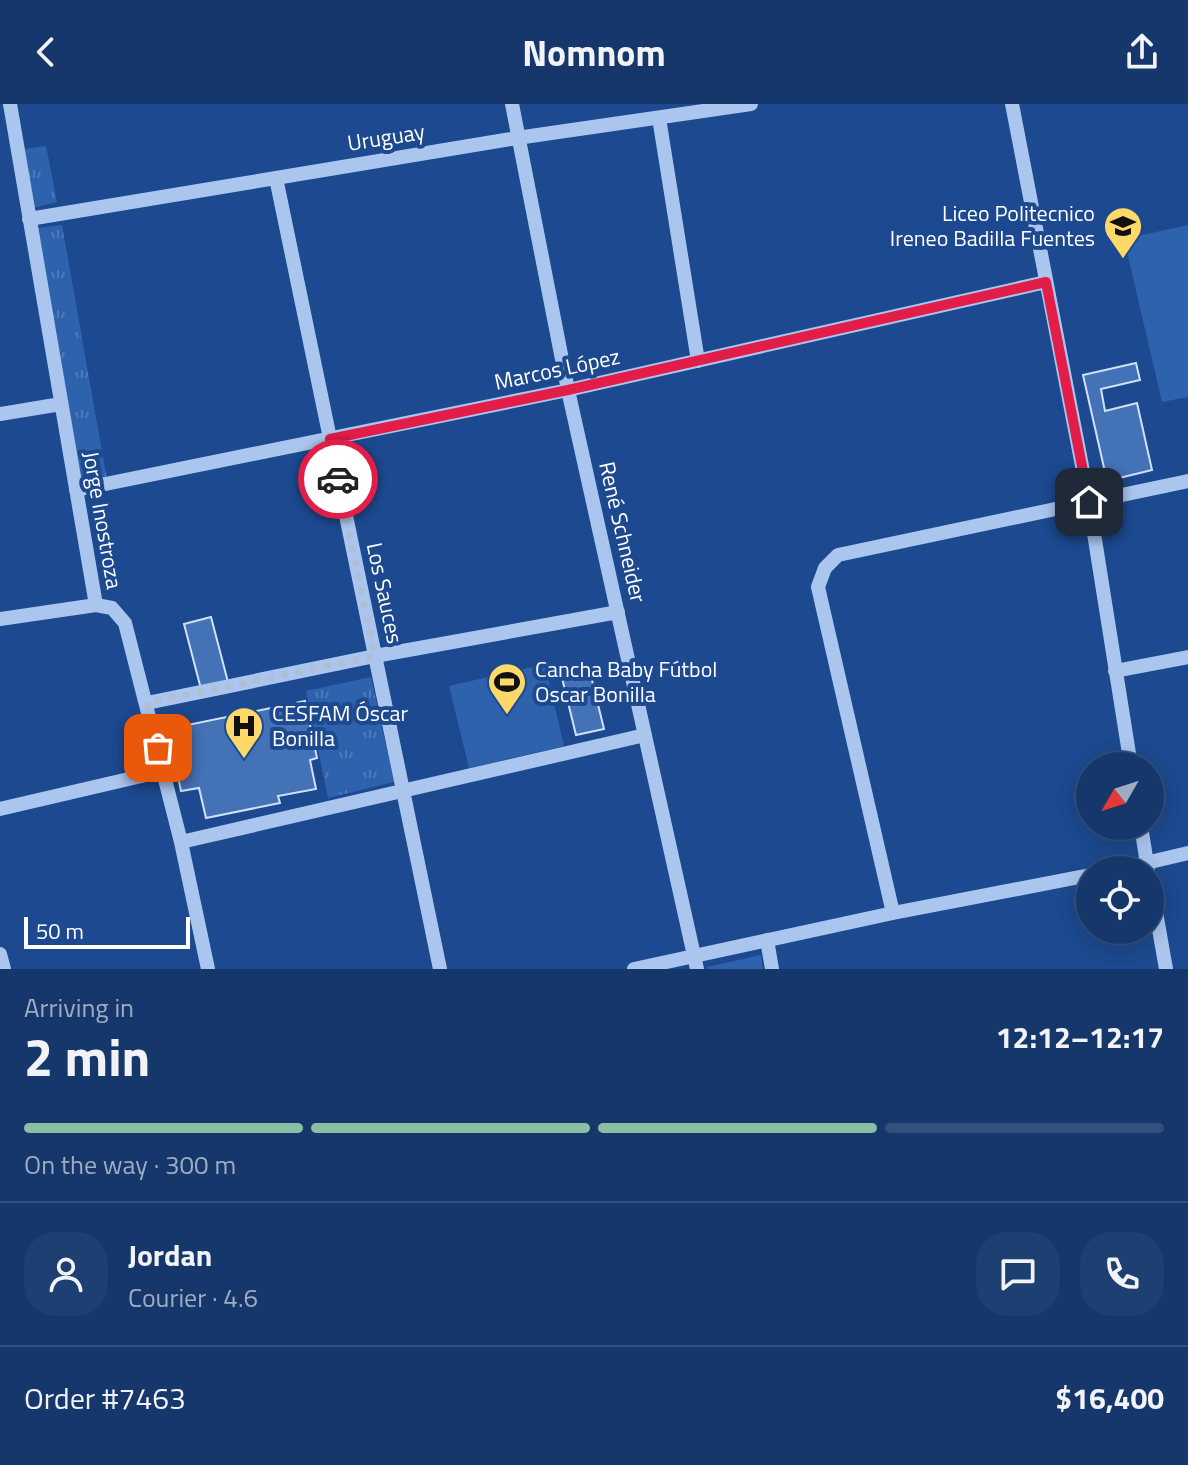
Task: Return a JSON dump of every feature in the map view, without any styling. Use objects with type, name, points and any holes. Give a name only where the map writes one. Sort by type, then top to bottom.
[{"type":"street","name":"Jorge Inostroza","points":[[10,104],[96,605],[112,608],[125,623],[181,842],[208,969]]},
{"type":"street","name":"René Schneider","points":[[512,104],[568,390],[696,962]]},
{"type":"street","name":"Uruguay","points":[[29,219],[517,138],[659,118],[680,109],[751,104]]},
{"type":"street","points":[[1012,104],[1089,502],[1129,752]]},
{"type":"street","points":[[659,118],[698,361]]},
{"type":"street","name":"Los Sauces","points":[[276,178],[440,969]]},
{"type":"street","name":"Marcos López","points":[[76,490],[568,390],[1046,282]]},
{"type":"street","points":[[0,414],[61,404]]},
{"type":"street","points":[[893,913],[818,587],[825,568],[838,555],[1188,481]]},
{"type":"street","points":[[0,619],[96,605]]},
{"type":"street","points":[[147,703],[375,656],[618,612]]},
{"type":"street","points":[[1115,671],[1188,657]]},
{"type":"street","points":[[181,842],[645,735]]},
{"type":"street","points":[[0,809],[163,771]]},
{"type":"street","points":[[1164,864],[1188,853]]},
{"type":"street","points":[[634,969],[696,962],[767,940],[1076,878]]},
{"type":"street","points":[[767,940],[772,969]]},
{"type":"street","points":[[1162,944],[1166,969]]},
{"type":"street","points":[[0,954],[4,969]]},
{"type":"green space","points":[[46,146],[57,202],[33,208],[24,149]]},
{"type":"green space","points":[[62,225],[107,480],[81,482],[37,228]]},
{"type":"green space","points":[[1188,225],[1188,397],[1162,402],[1124,239]]},
{"type":"green space","name":"Cancha Baby Fútbol Oscar Bonilla","points":[[545,664],[564,746],[469,768],[449,686]]},
{"type":"green space","points":[[371,677],[394,782],[328,798],[306,691]]},
{"type":"green space","points":[[761,955],[763,969],[707,969],[707,967]]},
{"type":"building","points":[[1136,363],[1140,380],[1101,389],[1105,411],[1137,403],[1152,470],[1107,481],[1083,375]]},
{"type":"building","points":[[211,617],[228,682],[201,689],[184,624]]},
{"type":"building","points":[[590,672],[604,729],[576,735],[562,678]]},
{"type":"building","name":"CESFAM Óscar Bonilla","points":[[305,701],[317,758],[310,760],[316,789],[278,796],[280,803],[206,818],[199,788],[181,791],[168,729]]},
{"type":"way so far","points":[[158,748],[147,703],[375,656],[338,479]]},
{"type":"place","name":"Liceo Politecnico Ireneo Badilla Fuentes","points":[[1123,260]]},
{"type":"place","name":"Cancha Baby Fútbol Oscar Bonilla","points":[[507,716]]},
{"type":"place","name":"CESFAM Óscar Bonilla","points":[[244,760]]},
{"type":"route","points":[[338,479],[330,439],[568,390],[1046,282],[1089,502]]}]
